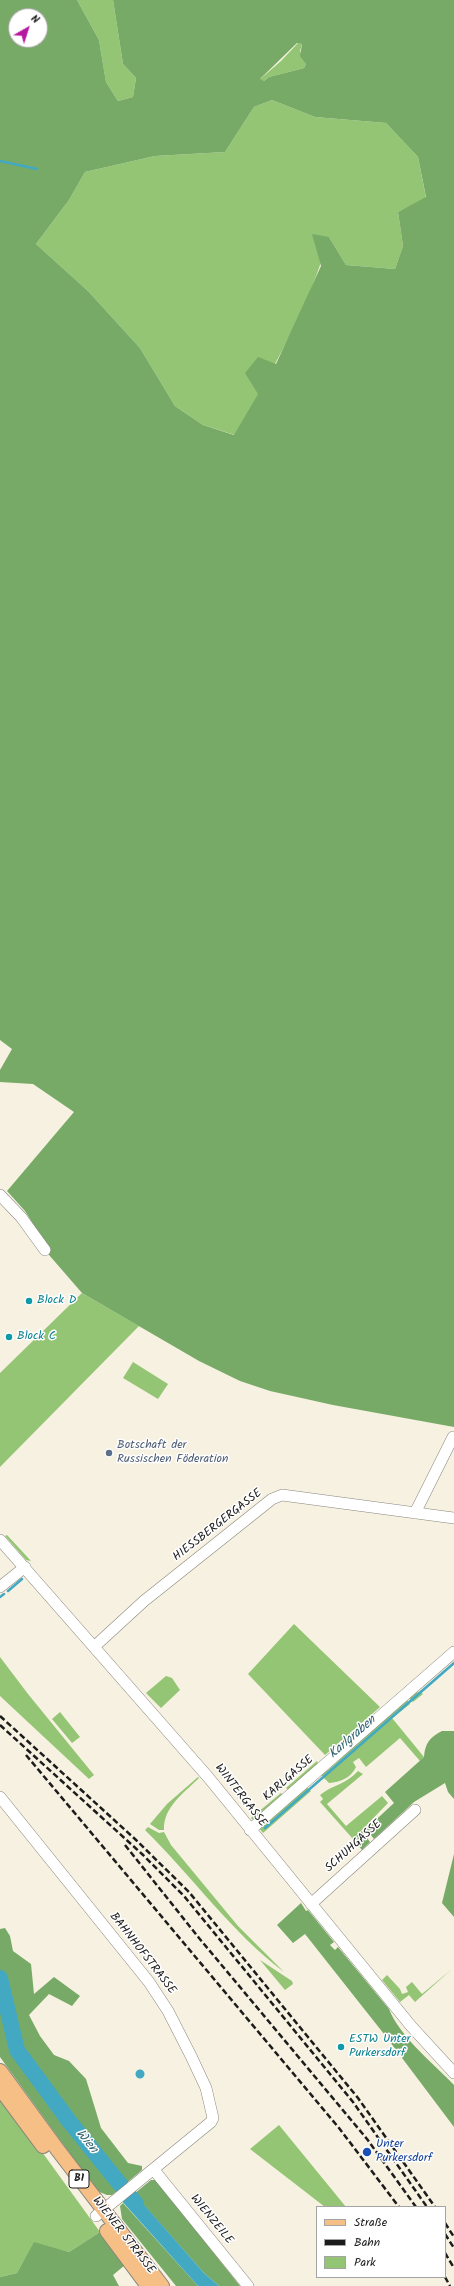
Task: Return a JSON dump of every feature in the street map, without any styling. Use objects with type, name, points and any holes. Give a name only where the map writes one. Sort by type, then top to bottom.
[{"type":"main road","name":"WIENER STRASSE","points":[[0,2070],[148,2286]]},
{"type":"main road","name":"WIENER STRASSE","points":[[0,2088],[99,2213],[162,2286]]},
{"type":"street","points":[[0,1195],[21,1216],[45,1250]]},
{"type":"street","points":[[415,1513],[453,1437]]},
{"type":"street","name":"HIESSBERGERGASSE","points":[[94,1646],[144,1601],[272,1499],[282,1495],[454,1518]]},
{"type":"street","name":"WINTERGASSE","points":[[0,1540],[208,1777],[411,2026],[454,2073]]},
{"type":"street","points":[[0,1587],[25,1567]]},
{"type":"street","name":"KARLGASSE","points":[[250,1830],[454,1652]]},
{"type":"street","name":"BAHNHOFSTRASSE","points":[[0,1797],[149,1982],[168,2011],[206,2088],[213,2118],[211,2122],[99,2213]]},
{"type":"street","name":"SCHUHGASSE","points":[[311,1904],[415,1810]]},
{"type":"street","name":"WIENZEILE","points":[[150,2173],[248,2286]]},
{"type":"green space","points":[[0,0],[77,0],[99,40],[106,82],[118,101],[133,97],[136,78],[123,64],[113,0],[454,0],[454,1427],[333,1405],[270,1391],[240,1381],[199,1361],[82,1293],[43,1248],[49,1250],[25,1211],[7,1191],[74,1112],[33,1084],[0,1082],[0,1070],[12,1049],[0,1040]],"holes":[[[297,43],[302,44],[300,56],[306,64],[304,68],[269,77],[264,81],[260,79]],[[272,100],[315,117],[386,123],[418,157],[426,197],[398,212],[403,246],[395,269],[346,265],[329,237],[312,234],[321,266],[276,364],[258,357],[245,373],[258,394],[234,435],[203,425],[175,406],[140,348],[88,291],[36,244],[69,200],[85,172],[155,156],[225,152],[254,107]]]},
{"type":"green space","points":[[77,0],[113,0],[123,64],[136,78],[133,97],[118,101],[106,82],[99,40]]},
{"type":"green space","points":[[298,43],[302,44],[300,51],[306,64],[304,68],[269,77],[264,81],[259,80],[281,61]]},
{"type":"green space","points":[[272,100],[315,117],[386,123],[418,157],[426,198],[398,212],[403,246],[395,269],[346,265],[329,237],[321,263],[300,314],[288,339],[235,435],[203,425],[175,406],[140,348],[88,291],[36,244],[69,200],[85,172],[155,156],[225,152],[254,107]]},
{"type":"green space","points":[[82,1293],[139,1326],[0,1467],[0,1373]]},
{"type":"green space","points":[[133,1362],[168,1384],[158,1399],[123,1378]]},
{"type":"green space","points":[[7,1535],[31,1561],[26,1560],[5,1536]]},
{"type":"green space","points":[[294,1624],[380,1707],[325,1755],[248,1674]]},
{"type":"green space","points":[[0,1657],[94,1775],[89,1779],[0,1696]]},
{"type":"green space","points":[[166,1676],[172,1678],[180,1690],[161,1708],[146,1693]]},
{"type":"green space","points":[[420,1692],[423,1694],[413,1702],[408,1697],[414,1693]]},
{"type":"green space","points":[[406,1699],[410,1704],[392,1718],[424,1757],[420,1761],[400,1738],[366,1767],[359,1758],[353,1762],[356,1767],[354,1771],[345,1779],[329,1783],[320,1774],[325,1769],[328,1770]]},
{"type":"green space","points":[[60,1712],[80,1737],[72,1743],[52,1719]]},
{"type":"green space","points":[[442,1731],[454,1731],[454,1799],[448,1792],[445,1783],[414,1802],[374,1839],[366,1829],[394,1803],[385,1792],[424,1757],[429,1741]]},
{"type":"green space","points":[[317,1761],[318,1765],[290,1791],[286,1788]]},
{"type":"green space","points":[[358,1771],[363,1774],[327,1804],[346,1826],[382,1796],[388,1803],[353,1839],[320,1802],[323,1799],[320,1795],[349,1779]]},
{"type":"green space","points":[[198,1777],[199,1778],[171,1807],[167,1814],[164,1830],[159,1830],[150,1824],[167,1804]]},
{"type":"green space","points":[[305,1786],[311,1791],[263,1833],[258,1827],[272,1818]]},
{"type":"green space","points":[[281,1793],[284,1796],[254,1821],[251,1818]]},
{"type":"green space","points":[[148,1827],[159,1833],[164,1832],[171,1845],[238,1926],[284,1972],[229,1922],[145,1830]]},
{"type":"green space","points":[[362,1831],[370,1842],[362,1850],[353,1839]]},
{"type":"green space","points":[[454,1854],[454,1917],[442,1903]]},
{"type":"green space","points":[[301,1903],[306,1911],[308,1910],[334,1942],[330,1945],[335,1950],[338,1947],[389,2009],[401,2030],[409,2040],[454,2085],[454,2127],[384,2034],[305,1934],[293,1943],[277,1925]]},
{"type":"green space","points":[[5,1928],[10,1936],[13,1951],[31,1964],[34,1994],[54,1977],[80,1996],[72,2006],[49,1994],[29,2015],[40,2036],[54,2055],[69,2061],[86,2079],[101,2128],[128,2163],[142,2166],[142,2170],[112,2195],[107,2195],[97,2191],[0,2057],[0,1929]]},
{"type":"green space","points":[[260,1960],[292,1981],[293,1984],[285,1990]]},
{"type":"green space","points":[[452,1969],[415,2002],[409,1995],[400,2002],[382,1980],[387,1975],[400,1989],[402,1994],[408,1992],[406,1987],[412,1982],[422,1994]]},
{"type":"green space","points":[[0,2094],[100,2232],[69,2252],[34,2243],[17,2273],[0,2277]]},
{"type":"green space","points":[[279,2125],[345,2206],[324,2206],[250,2149]]},
{"type":"green space","points":[[151,2180],[156,2180],[240,2286],[219,2286],[204,2273],[134,2194]]},
{"type":"green space","points":[[123,2203],[198,2286],[176,2286],[122,2219],[120,2206]]},
{"type":"green space","points":[[100,2232],[125,2265],[113,2275],[119,2286],[0,2286],[0,2277],[17,2273],[34,2242],[69,2252]]},
{"type":"water","points":[[138,2070],[142,2070],[144,2074],[142,2078],[138,2078],[136,2076],[136,2072]]},
{"type":"water","points":[[131,2190],[204,2273],[219,2286],[198,2286],[120,2199]]},
{"type":"waterway","points":[[0,161],[37,169]]},
{"type":"waterway","points":[[8,1591],[22,1579]]},
{"type":"waterway","points":[[0,1597],[4,1594]]},
{"type":"waterway","name":"Karlgraben","points":[[265,1828],[454,1663]]},
{"type":"waterway","name":"Wien","points":[[0,1978],[17,2050],[69,2121],[136,2204]]},
{"type":"railway","points":[[0,1716],[135,1839],[189,1892],[358,2098],[434,2206]]},
{"type":"railway","points":[[0,1725],[142,1854],[184,1896],[353,2102],[426,2206]]},
{"type":"railway","points":[[26,1755],[339,2128],[398,2206]]},
{"type":"railway","points":[[125,1845],[199,1938],[367,2139],[415,2206]]},
{"type":"railway","points":[[446,2225],[454,2237]]},
{"type":"railway","points":[[446,2236],[454,2248]]},
{"type":"railway","points":[[446,2255],[454,2268]]},
{"type":"railway","points":[[446,2278],[450,2286]]},
{"type":"place","name":"Block D","points":[[29,1301]]},
{"type":"place","name":"Block C","points":[[9,1337]]},
{"type":"place","name":"Botschaft der Russischen Föderation","points":[[109,1453]]},
{"type":"place","name":"ESTW Unter Purkersdorf","points":[[341,2047]]},
{"type":"place","name":"Unter Purkersdorf","points":[[367,2152]]}]
